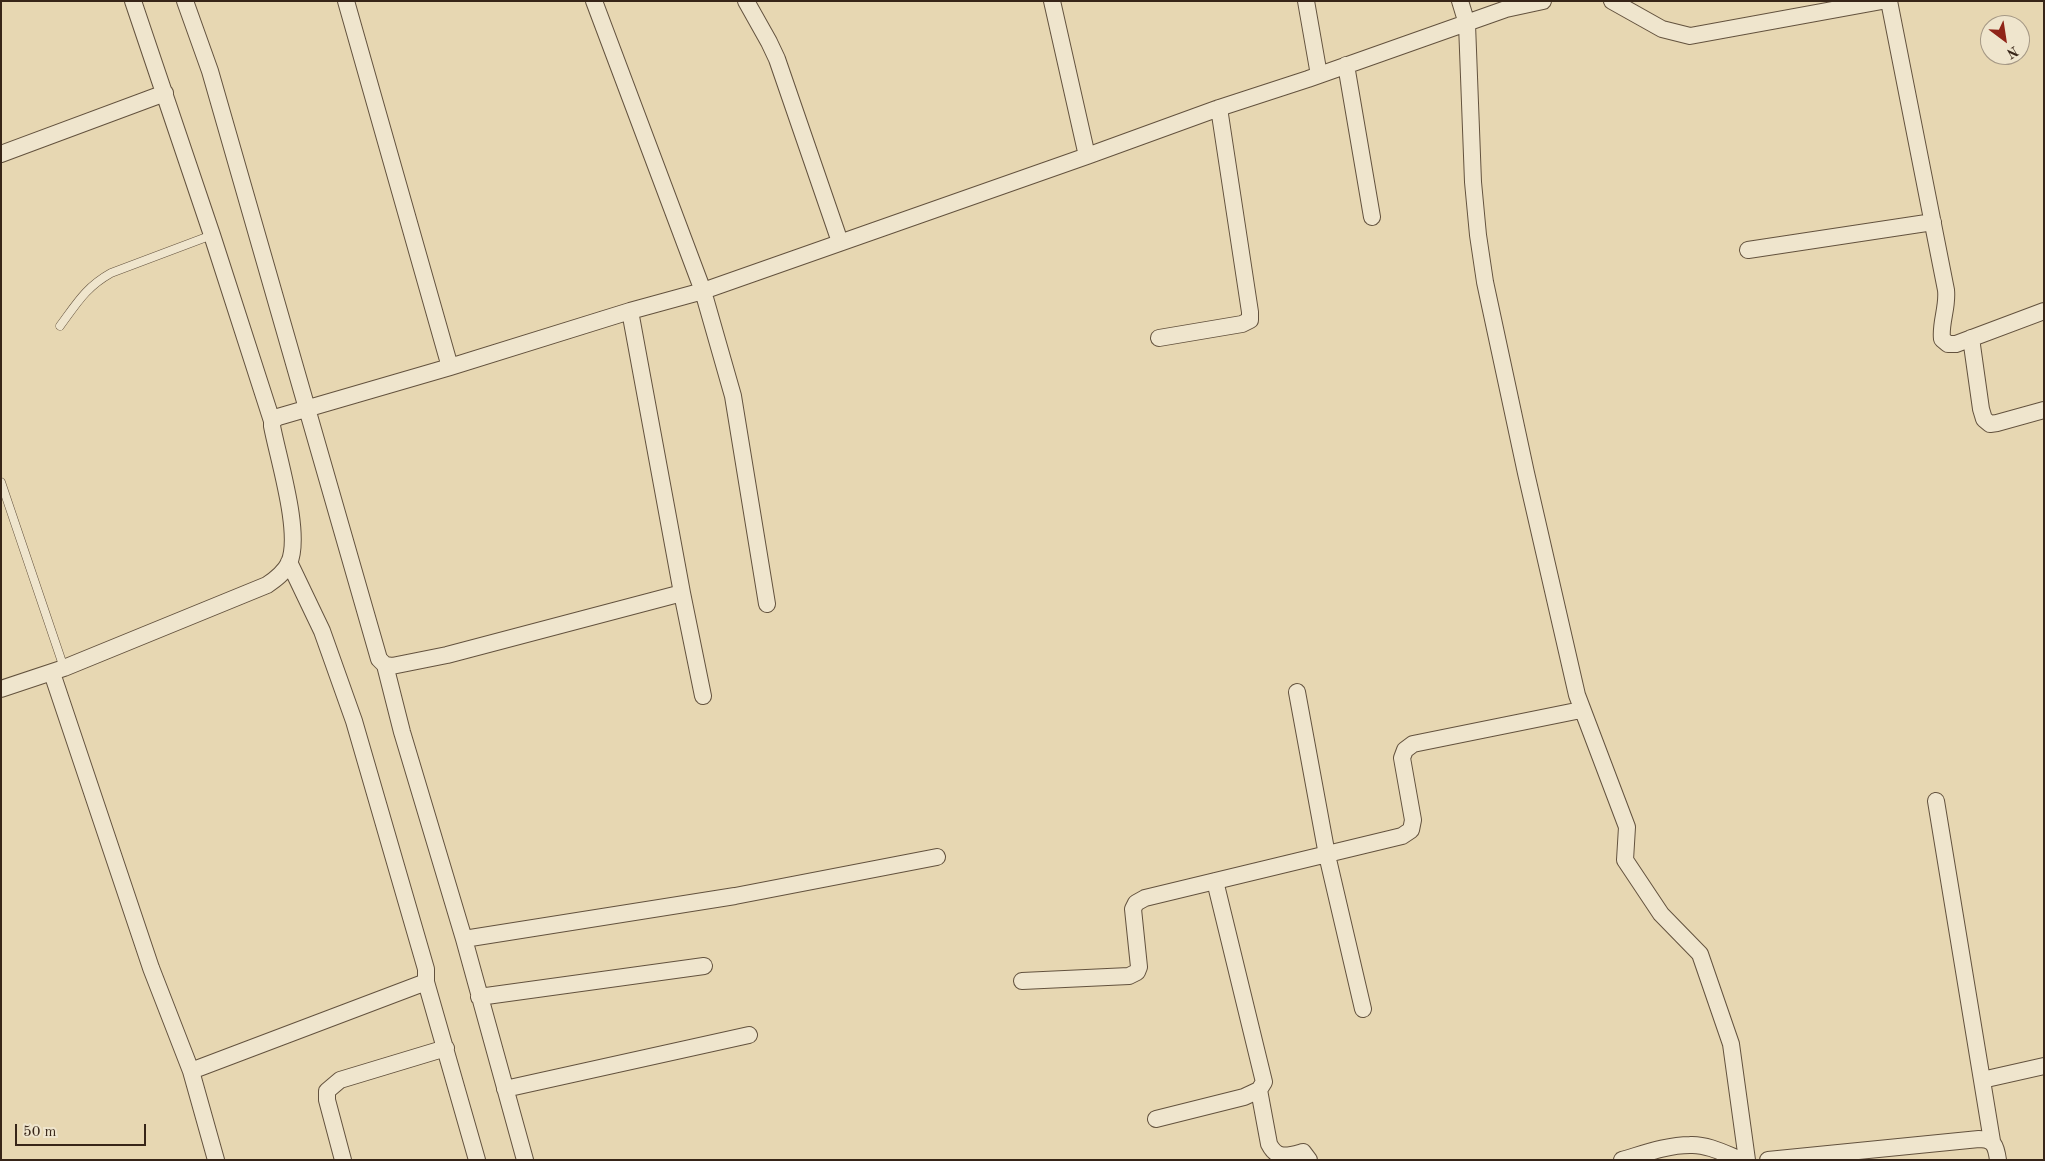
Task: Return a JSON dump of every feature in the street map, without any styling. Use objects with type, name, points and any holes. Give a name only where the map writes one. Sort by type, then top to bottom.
[{"type":"street","points":[[133,1],[212,234],[280,417]]},
{"type":"street","points":[[185,1],[210,71],[375,650],[379,659],[385,665],[402,732],[464,939],[525,1160]]},
{"type":"street","points":[[346,1],[450,367]]},
{"type":"street","points":[[594,1],[703,291],[733,396],[767,604]]},
{"type":"street","points":[[746,1],[769,42],[776,59],[840,242]]},
{"type":"street","points":[[1052,1],[1087,156]]},
{"type":"street","points":[[1306,1],[1319,75]]},
{"type":"street","points":[[1460,1],[1467,24],[1474,182],[1478,235],[1485,282],[1526,473],[1581,710],[1627,827],[1624,860],[1661,914],[1700,954],[1731,1044],[1747,1160]]},
{"type":"street","points":[[1,689],[58,671],[267,585],[277,578],[289,562],[292,539],[292,520],[272,426],[280,417],[630,311],[703,291],[1219,108],[1467,24],[1506,5],[1543,1]]},
{"type":"street","points":[[1612,1],[1662,29],[1690,36],[1882,1]]},
{"type":"street","points":[[1889,1],[1948,301],[1941,332],[1942,340],[1948,344],[1956,344],[2044,311]]},
{"type":"street","points":[[1346,66],[1372,217]]},
{"type":"street","points":[[1,154],[165,93]]},
{"type":"street","points":[[1159,338],[1242,324],[1250,320],[1219,108]]},
{"type":"street","points":[[1748,250],[1933,222]]},
{"type":"street","points":[[630,311],[703,696]]},
{"type":"street","points":[[1971,338],[1984,419],[1990,424],[1997,423],[2044,410]]},
{"type":"street","points":[[289,562],[322,631],[354,720],[426,969],[426,982],[477,1160]]},
{"type":"street","points":[[385,665],[403,664],[446,655],[682,593]]},
{"type":"street","points":[[58,671],[151,968],[191,1071],[216,1160]]},
{"type":"street","points":[[1297,692],[1327,855],[1363,1009]]},
{"type":"street","points":[[1022,981],[1129,976],[1137,972],[1139,967],[1133,909],[1136,904],[1145,898],[1402,836],[1411,830],[1413,820],[1402,758],[1405,750],[1413,744],[1581,710]]},
{"type":"street","points":[[1936,801],[1992,1141],[1996,1146],[1998,1160]]},
{"type":"street","points":[[464,939],[735,896],[936,857]]},
{"type":"street","points":[[1156,1118],[1244,1097],[1259,1090],[1264,1082],[1215,881]]},
{"type":"street","points":[[479,997],[704,966]]},
{"type":"street","points":[[191,1071],[426,982]]},
{"type":"street","points":[[505,1089],[749,1035]]},
{"type":"street","points":[[339,1159],[326,1100],[327,1091],[340,1080],[446,1048]]},
{"type":"street","points":[[1982,1080],[2044,1066]]},
{"type":"street","points":[[1259,1090],[1273,1151],[1281,1156],[1303,1152],[1309,1160]]},
{"type":"street","points":[[1768,1160],[1979,1139],[1992,1141]]},
{"type":"street","points":[[1622,1160],[1690,1144],[1712,1149],[1741,1160]]},
{"type":"lane","points":[[60,326],[89,287],[96,281],[111,273],[212,234]]},
{"type":"lane","points":[[1,482],[58,671]]}]
